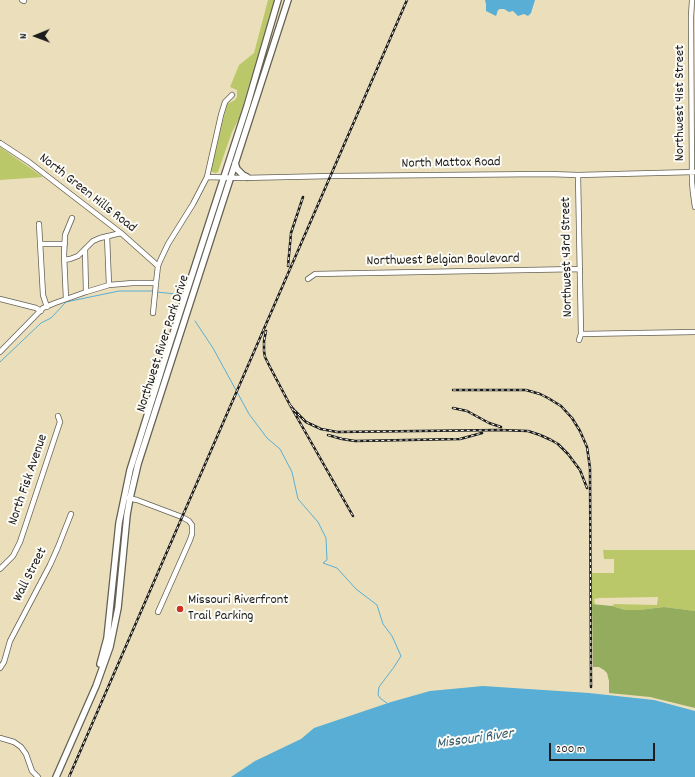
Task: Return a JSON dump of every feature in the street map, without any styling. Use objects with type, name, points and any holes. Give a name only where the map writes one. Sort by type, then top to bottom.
[{"type":"main road","name":"Northwest River Park Drive","points":[[199,263],[278,0]]},
{"type":"main road","name":"Northwest River Park Drive","points":[[127,498],[130,470],[169,346],[231,177],[288,0]]},
{"type":"main road","points":[[235,163],[243,175],[247,177]]},
{"type":"main road","name":"Northwest River Park Drive","points":[[56,777],[89,701],[102,657],[107,638],[117,544],[127,498],[176,348],[194,278]]},
{"type":"main road","points":[[169,346],[176,348]]},
{"type":"street","name":"Northwest 41st Street","points":[[692,0],[693,193],[695,206]]},
{"type":"street","points":[[153,313],[159,263],[207,177],[221,115],[225,102],[232,95]]},
{"type":"street","name":"North Green Hills Road","points":[[0,143],[29,162],[159,263]]},
{"type":"street","name":"North Mattox Road","points":[[207,177],[534,174],[578,175],[694,172]]},
{"type":"street","name":"Northwest 43rd Street","points":[[578,175],[580,337],[695,332]]},
{"type":"street","points":[[66,299],[64,260],[65,235],[72,218]]},
{"type":"street","points":[[39,224],[43,295],[47,306]]},
{"type":"street","points":[[64,260],[78,256],[93,241],[121,233]]},
{"type":"street","points":[[107,236],[109,285]]},
{"type":"street","points":[[40,244],[65,244]]},
{"type":"street","points":[[85,249],[86,292]]},
{"type":"street","name":"Northwest Belgian Boulevard","points":[[308,279],[315,274],[580,269]]},
{"type":"street","points":[[0,352],[47,306],[109,285],[133,283],[156,285]]},
{"type":"street","points":[[0,299],[36,308],[41,311]]},
{"type":"street","points":[[0,345],[7,345]]},
{"type":"street","name":"North Fisk Avenue","points":[[0,569],[13,556],[20,542],[60,422],[58,416]]},
{"type":"street","points":[[127,498],[137,500],[182,517],[192,525],[190,540],[158,612]]},
{"type":"street","name":"Wall Street","points":[[0,668],[4,662],[10,641],[50,565],[71,514]]},
{"type":"street","points":[[0,738],[14,742],[21,747],[26,754],[32,771],[38,777]]},
{"type":"green space","points":[[268,0],[275,0],[239,118],[232,132],[218,172],[215,173],[211,170],[227,104],[235,100],[237,97],[237,90],[230,87],[239,65],[254,53]]},
{"type":"green space","points":[[0,147],[43,177],[0,180]]},
{"type":"green space","points":[[603,550],[695,550],[695,611],[664,607],[625,610],[612,606],[614,604],[657,605],[658,597],[599,598],[594,599],[595,604],[592,604],[592,573],[614,573],[614,559],[604,559]]},
{"type":"green space","points":[[592,604],[612,606],[625,610],[664,607],[695,611],[695,708],[650,697],[609,693],[607,673],[599,667],[593,667]]},
{"type":"water","points":[[485,0],[535,0],[531,13],[528,16],[524,14],[518,16],[513,11],[509,12],[504,9],[500,9],[498,10],[496,16],[486,11]]},
{"type":"water","name":"Missouri River","points":[[483,686],[589,693],[654,700],[695,711],[695,777],[231,777],[255,761],[301,739],[314,728],[391,702],[430,691]]},
{"type":"waterway","points":[[0,362],[41,323],[51,318],[66,302],[119,291],[153,291]]},
{"type":"waterway","points":[[156,292],[176,294]]},
{"type":"waterway","points":[[195,321],[213,348],[249,414],[267,438],[280,449],[292,472],[298,499],[318,522],[326,538],[327,560],[323,563],[337,568],[356,589],[377,605],[383,624],[392,636],[401,656],[379,687],[378,695],[387,703]]},
{"type":"railway","points":[[69,777],[407,0]]},
{"type":"railway","points":[[288,266],[291,233],[303,197]]},
{"type":"railway","points":[[266,331],[264,341],[265,357],[290,405],[353,516]]},
{"type":"railway","points":[[453,390],[526,390],[540,394],[561,406],[572,418],[580,431],[587,447],[590,468],[591,687]]},
{"type":"railway","points":[[290,405],[306,422],[321,429],[337,432],[528,431],[558,444],[580,470],[587,488]]},
{"type":"railway","points":[[453,408],[467,411],[489,423],[501,427]]},
{"type":"railway","points":[[328,435],[355,441],[460,439],[482,433]]},
{"type":"place","name":"Missouri Riverfront Trail Parking","points":[[180,609]]}]
